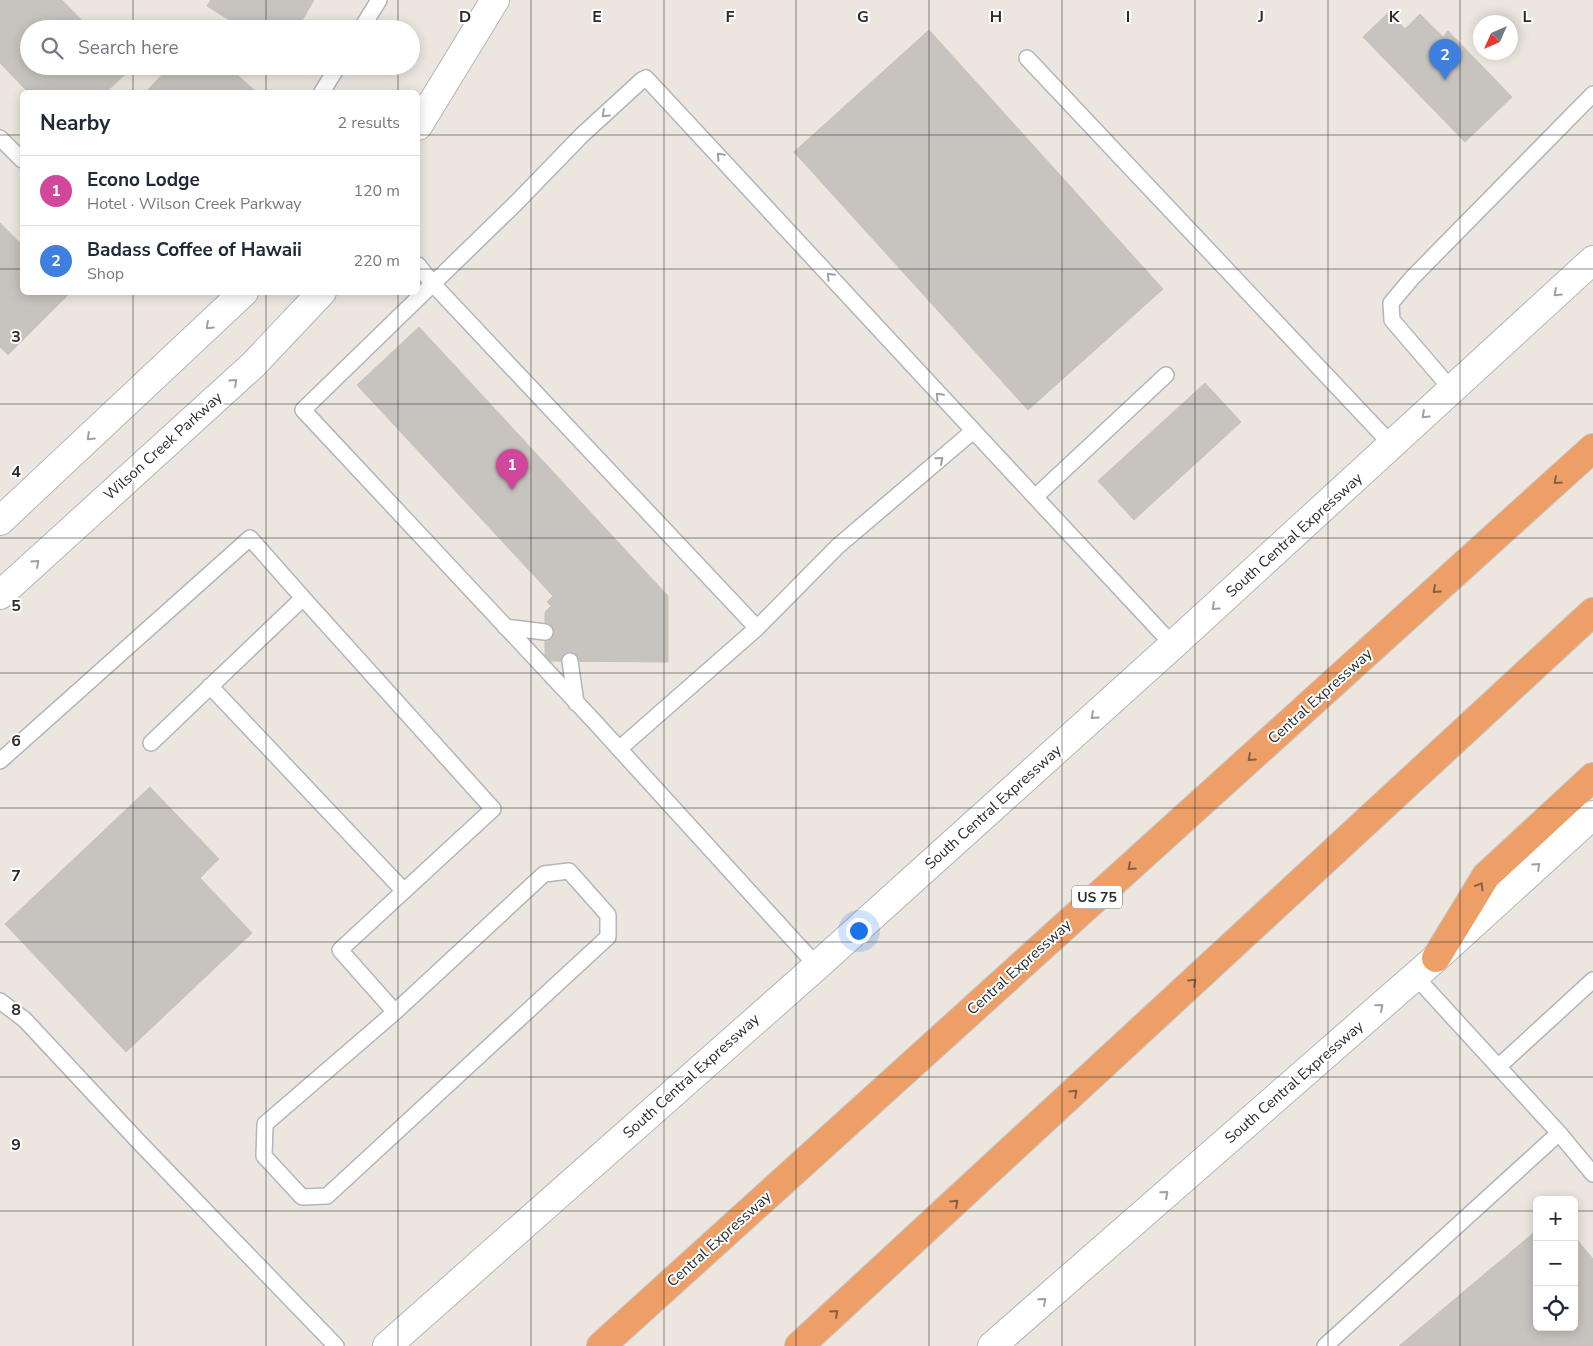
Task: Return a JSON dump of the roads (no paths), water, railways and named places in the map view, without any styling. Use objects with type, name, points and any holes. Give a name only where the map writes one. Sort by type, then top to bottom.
[{"type":"highway","name":"Central Expressway","points":[[601,1346],[1593,448]]},
{"type":"highway","points":[[799,1346],[1593,612]]},
{"type":"highway","points":[[1436,958],[1486,876],[1593,777]]},
{"type":"main road","points":[[420,123],[495,0]]},
{"type":"main road","name":"South Central Expressway","points":[[387,1346],[817,966],[1173,645],[1593,260]]},
{"type":"main road","points":[[0,521],[241,295]]},
{"type":"main road","name":"Wilson Creek Parkway","points":[[0,596],[254,364],[319,295]]},
{"type":"main road","name":"South Central Expressway","points":[[1005,1342],[1436,958],[1593,815]]},
{"type":"lane","points":[[367,20],[379,0]]},
{"type":"lane","points":[[1027,58],[1392,445]]},
{"type":"lane","points":[[323,90],[332,75]]},
{"type":"lane","points":[[817,966],[619,749],[303,410],[515,204],[582,135],[642,80],[648,78],[972,432],[1173,645]]},
{"type":"lane","points":[[1452,390],[1392,320],[1391,303],[1412,278],[1593,94]]},
{"type":"lane","points":[[0,138],[20,158]]},
{"type":"lane","points":[[420,268],[433,284],[757,628]]},
{"type":"lane","points":[[1035,497],[1166,375]]},
{"type":"lane","points":[[619,749],[757,628],[838,546],[972,432]]},
{"type":"lane","points":[[0,761],[250,538],[493,809],[340,950],[395,1012]]},
{"type":"lane","points":[[151,743],[302,598]]},
{"type":"lane","points":[[505,626],[544,632]]},
{"type":"lane","points":[[570,661],[576,703]]},
{"type":"lane","points":[[210,686],[404,891]]},
{"type":"lane","points":[[569,871],[608,915],[608,938],[327,1196],[302,1197],[264,1156],[265,1124],[395,1012],[544,874],[569,871]]},
{"type":"lane","points":[[1415,976],[1559,1132],[1593,1174]]},
{"type":"lane","points":[[1498,1067],[1593,980]]},
{"type":"lane","points":[[0,1001],[25,1020],[138,1141],[336,1346]]},
{"type":"lane","points":[[1324,1346],[1559,1132]]},
{"type":"place","name":"Badass Coffee of Hawaii","points":[[1445,80]]},
{"type":"place","name":"Econo Lodge","points":[[512,490]]}]
